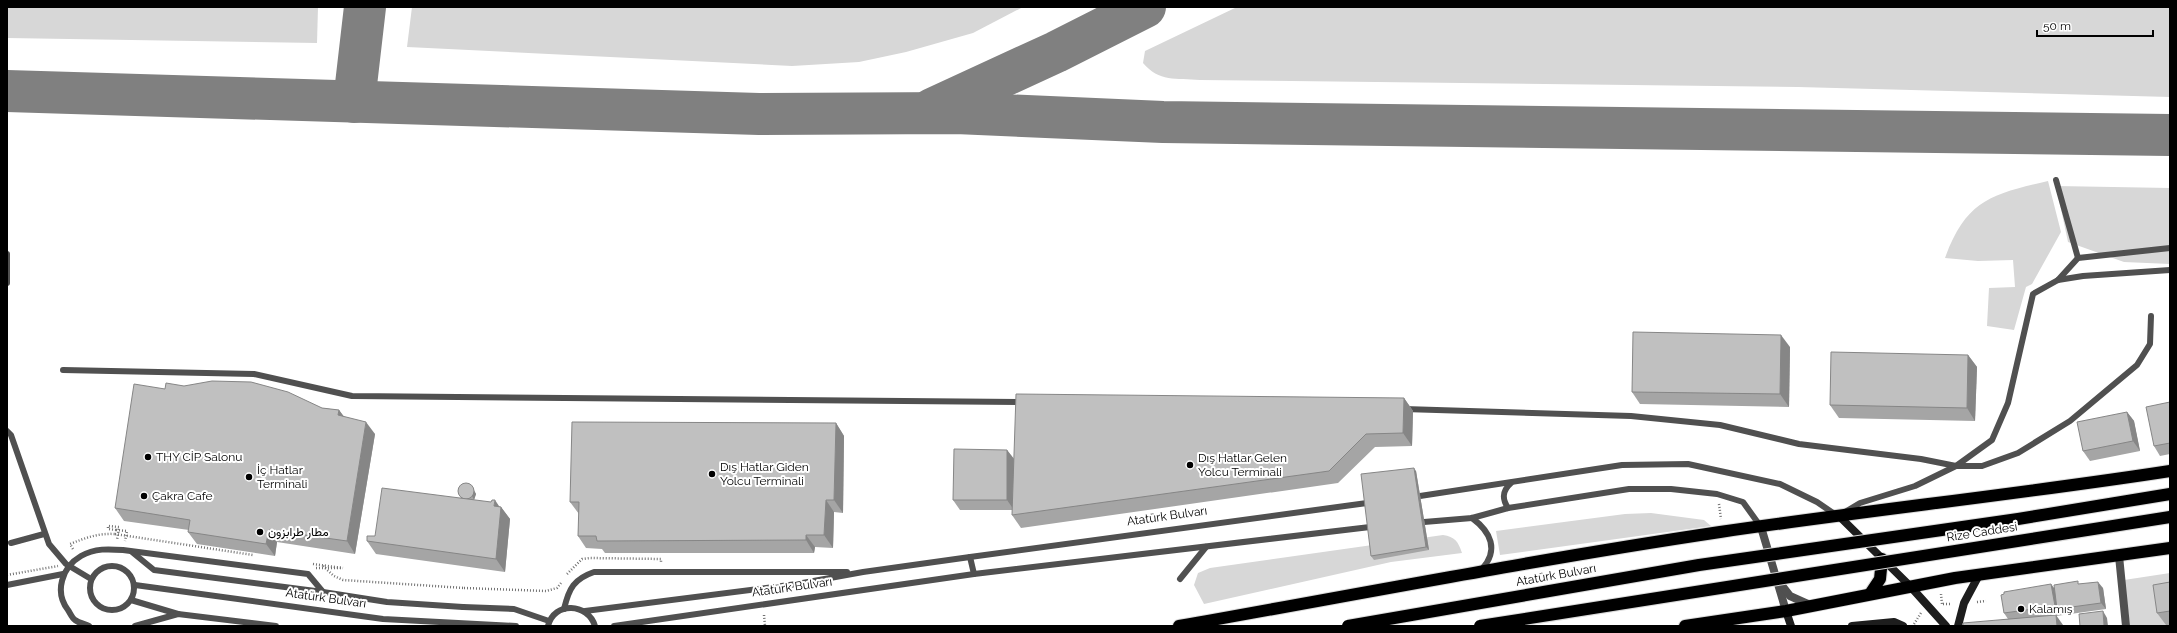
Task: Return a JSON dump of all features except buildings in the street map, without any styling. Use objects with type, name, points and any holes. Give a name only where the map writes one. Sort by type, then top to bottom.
[{"type":"highway","points":[[1179,626],[1627,546],[1839,516],[2078,485],[2170,471]]},
{"type":"highway","name":"Rize Caddesi","points":[[1806,550],[2018,519],[2170,494]]},
{"type":"highway","name":"Rize Caddesi","points":[[1480,626],[2170,517]]},
{"type":"highway","points":[[1685,626],[1786,611],[1910,586],[2170,548]]},
{"type":"highway","name":"Atatürk Bulvarı","points":[[1348,626],[1699,565],[1806,550]]},
{"type":"highway","points":[[1870,594],[1880,579],[1882,559]]},
{"type":"street","points":[[1839,516],[1910,586],[1946,626]]},
{"type":"street","points":[[1761,527],[1791,626]]},
{"type":"street","points":[[2119,556],[2126,626]]},
{"type":"street","points":[[1958,626],[1964,603],[1979,575]]},
{"type":"street","points":[[1777,580],[1790,596],[1813,606]]},
{"type":"street","points":[[1852,626],[1894,622],[1904,626]]},
{"type":"lane","points":[[2056,180],[2078,258]]},
{"type":"lane","points":[[1420,496],[1622,465],[1688,464],[1780,484],[1817,502],[1839,516],[1860,503],[1915,486],[1956,466],[1992,440],[2008,403],[2033,294],[2058,280],[2078,258],[2170,248]]},
{"type":"lane","points":[[7,254],[7,282]]},
{"type":"lane","points":[[2058,280],[2083,276],[2170,270]]},
{"type":"lane","points":[[1400,409],[1638,417],[1720,425],[1799,444],[1921,459],[1956,466],[1982,466],[2018,453],[2070,420],[2137,365],[2150,344],[2151,316]]},
{"type":"lane","points":[[63,370],[254,374],[352,396],[1034,402]]},
{"type":"lane","points":[[7,431],[11,435],[44,534],[49,544],[66,564],[92,579]]},
{"type":"lane","points":[[1508,508],[1503,496],[1504,491],[1511,483]]},
{"type":"lane","points":[[1424,522],[1472,518],[1508,508],[1629,490],[1671,489],[1717,494],[1743,502],[1761,527]]},
{"type":"lane","name":"Atatürk Bulvarı","points":[[564,608],[573,607],[585,611],[797,584],[863,572],[970,556],[1367,503]]},
{"type":"lane","points":[[1472,518],[1482,525],[1489,537],[1492,551],[1490,560],[1480,572]]},
{"type":"lane","name":"Atatürk Bulvarı","points":[[614,626],[974,574],[1370,527]]},
{"type":"lane","points":[[11,543],[44,534]]},
{"type":"lane","points":[[1180,579],[1206,547]]},
{"type":"lane","name":"Atatürk Bulvarı","points":[[63,574],[82,555],[100,549],[123,550],[308,574],[323,592]]},
{"type":"lane","name":"Atatürk Bulvarı","points":[[132,552],[154,570],[388,602],[514,609],[548,623],[564,608],[568,594],[574,583],[581,577],[594,572],[863,572]]},
{"type":"lane","points":[[970,556],[974,574]]},
{"type":"lane","points":[[116,566],[128,572],[135,585],[131,600],[120,609],[105,609],[99,606],[91,594],[92,579],[101,568],[116,566]]},
{"type":"lane","points":[[7,585],[63,574],[60,589],[63,603],[74,620],[89,626]]},
{"type":"lane","name":"Atatürk Bulvarı","points":[[135,585],[383,619],[516,626]]},
{"type":"lane","points":[[131,600],[178,614],[276,626]]},
{"type":"lane","points":[[585,611],[591,617],[595,626]]},
{"type":"lane","points":[[135,626],[178,614]]},
{"type":"path","points":[[117,540],[119,527],[108,526],[108,529],[115,532],[126,535],[260,556]]},
{"type":"path","points":[[566,576],[582,559],[661,559]]},
{"type":"path","points":[[307,563],[343,568]]},
{"type":"path","points":[[323,565],[334,576],[343,580],[464,588],[546,591],[557,588],[562,582]]},
{"type":"shaded area","points":[[7,7],[318,7],[317,43],[7,38]]},
{"type":"shaded area","points":[[412,7],[1023,7],[973,33],[906,52],[859,62],[792,66],[407,47]]},
{"type":"shaded area","points":[[1237,7],[2170,7],[2170,97],[1798,87],[1200,80],[1168,78],[1155,73],[1143,63],[1145,51]]},
{"type":"shaded area","points":[[2048,181],[2061,232],[2032,284],[2026,287],[2014,330],[1987,326],[1989,288],[2015,287],[2013,260],[1978,261],[1945,258],[1962,223],[1983,203],[2011,190]]},
{"type":"shaded area","points":[[2056,186],[2170,188],[2170,264],[2124,262],[2068,242]]},
{"type":"shaded area","points":[[1651,513],[1704,520],[1711,526],[1500,555],[1496,531],[1625,514]]},
{"type":"shaded area","points":[[1443,535],[1456,540],[1462,553],[1391,562],[1204,604],[1194,585],[1198,573],[1210,568]]},
{"type":"shaded area","points":[[2170,573],[2170,596],[2161,597],[2166,625],[2130,626],[2124,580]]},
{"type":"taxiway","points":[[354,102],[365,7]]},
{"type":"taxiway","points":[[932,109],[1056,52],[1145,7]]},
{"type":"taxiway","points":[[7,91],[759,114],[956,113],[1163,122],[2170,135]]},
{"type":"place","name":"THY CİP Salonu","points":[[148,457]]},
{"type":"place","name":"Dış Hatlar Gelen Yolcu Terminali","points":[[1190,465]]},
{"type":"place","name":"Dış Hatlar Giden Yolcu Terminali","points":[[712,474]]},
{"type":"place","name":"İç Hatlar Terminali","points":[[249,477]]},
{"type":"place","name":"Çakra Cafe","points":[[144,496]]},
{"type":"place","name":"مطار طرابزون","points":[[260,532]]},
{"type":"place","name":"Kalamış","points":[[2021,609]]}]
